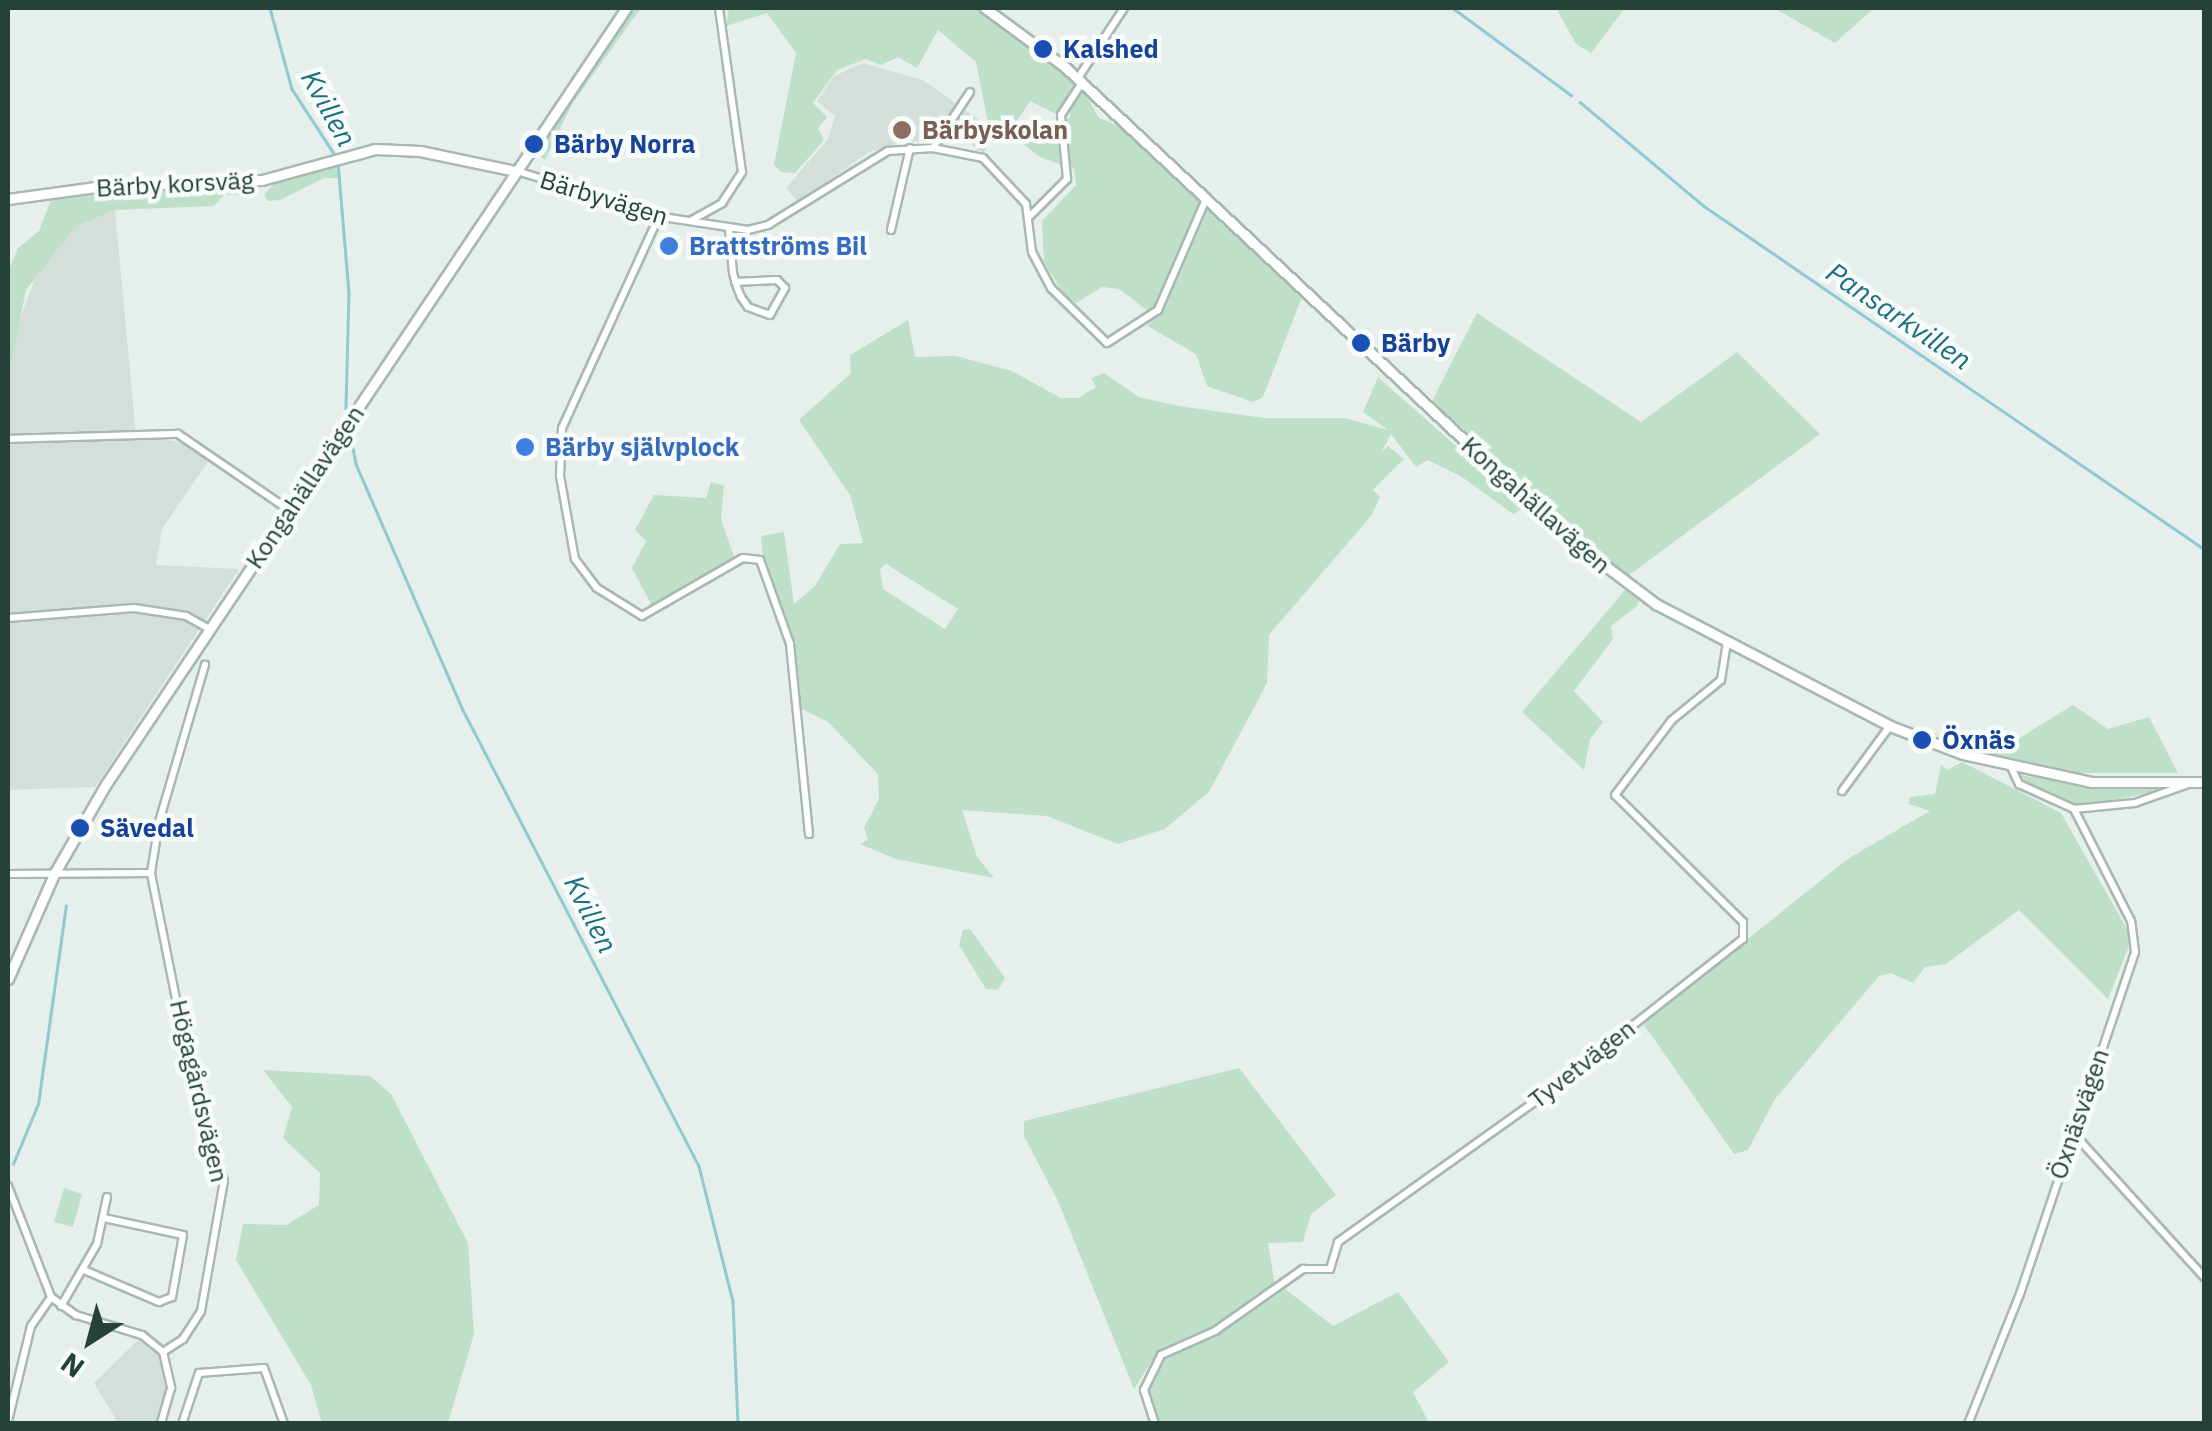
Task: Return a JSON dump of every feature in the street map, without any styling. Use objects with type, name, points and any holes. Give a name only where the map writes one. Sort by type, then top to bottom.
[{"type":"street","name":"Kongahällavägen","points":[[8,979],[54,874],[210,628],[626,8]]},
{"type":"street","points":[[688,222],[722,203],[742,172],[719,8]]},
{"type":"street","name":"Kongahällavägen","points":[[985,8],[1080,81],[1578,546],[1644,596],[1890,726],[2012,768],[2091,782],[2204,782]]},
{"type":"street","points":[[1124,8],[1061,116],[1067,179],[1029,217],[1036,264],[1068,310],[1107,343],[1158,310],[1206,198]]},
{"type":"street","points":[[933,148],[970,92]]},
{"type":"street","name":"Bärbyvägen","points":[[516,171],[688,222],[729,229],[768,225],[868,161],[910,148],[933,148],[988,160],[1026,204],[1029,217]]},
{"type":"street","points":[[892,230],[910,148]]},
{"type":"street","name":"Bärby korsväg","points":[[8,200],[104,186],[262,180],[355,151],[420,151],[516,171]]},
{"type":"street","points":[[660,214],[562,428],[560,476],[575,559],[597,588],[642,616],[744,558],[760,560],[790,644],[808,834]]},
{"type":"street","points":[[729,229],[735,282],[748,307],[766,316],[774,312],[785,288],[777,280],[735,282]]},
{"type":"street","points":[[8,439],[178,434],[289,510]]},
{"type":"street","points":[[8,618],[134,608],[186,616],[210,628]]},
{"type":"street","name":"Tyvetvägen","points":[[1155,1424],[1144,1390],[1161,1355],[1215,1332],[1303,1269],[1330,1268],[1338,1242],[1547,1093],[1743,939],[1743,922],[1616,794],[1672,720],[1721,680],[1727,643]]},
{"type":"street","name":"Högagårdsvägen","points":[[163,1352],[183,1339],[201,1312],[224,1180],[197,1104],[151,873],[159,822],[205,665]]},
{"type":"street","points":[[1842,791],[1890,726]]},
{"type":"street","points":[[2012,768],[2019,784],[2074,810],[2135,803],[2188,784]]},
{"type":"street","name":"Öxnäsvägen","points":[[1968,1424],[2136,944],[2074,810]]},
{"type":"street","points":[[8,874],[151,873]]},
{"type":"street","points":[[2073,1133],[2204,1277]]},
{"type":"street","points":[[8,1186],[51,1297],[61,1306],[142,1335],[163,1352],[171,1388],[161,1424]]},
{"type":"street","points":[[61,1306],[84,1270],[108,1197]]},
{"type":"street","points":[[84,1270],[158,1302],[172,1297],[183,1235],[104,1218]]},
{"type":"street","points":[[8,1421],[31,1326],[51,1297]]},
{"type":"street","points":[[182,1424],[199,1373],[264,1368],[284,1424]]},
{"type":"shaded area","name":"Bärbyskolan","points":[[863,63],[923,80],[979,120],[966,144],[905,141],[869,152],[798,202],[786,188],[828,139],[835,116],[817,101],[834,76]]},
{"type":"shaded area","points":[[115,210],[136,435],[179,442],[209,460],[162,529],[156,565],[239,569],[95,787],[8,790],[8,380],[15,332],[40,266],[75,227]]},
{"type":"shaded area","points":[[138,1340],[158,1356],[167,1387],[156,1423],[118,1423],[94,1383]]},
{"type":"green space","points":[[633,8],[641,8],[572,104],[545,160],[540,156],[551,127]]},
{"type":"green space","points":[[729,8],[981,10],[1075,82],[1056,114],[1030,101],[1017,121],[1022,127],[1048,137],[1070,117],[1070,102],[1083,90],[1099,118],[1118,125],[1201,200],[1160,304],[1152,314],[1119,289],[1102,287],[1076,303],[1063,293],[1044,262],[1042,221],[1076,185],[1074,169],[1040,157],[1001,126],[984,152],[977,150],[972,144],[988,123],[976,62],[938,30],[917,68],[898,57],[881,65],[866,59],[837,70],[813,103],[827,117],[818,128],[824,140],[795,173],[781,172],[774,165],[796,53],[767,13],[726,26]]},
{"type":"green space","points":[[1556,8],[1625,8],[1591,53],[1576,44]]},
{"type":"green space","points":[[1774,8],[1874,8],[1835,43]]},
{"type":"green space","points":[[334,161],[340,178],[324,178],[280,200],[268,201],[264,194],[277,181]]},
{"type":"green space","points":[[258,186],[251,195],[224,195],[214,206],[115,210],[75,227],[26,290],[8,379],[8,272],[18,248],[39,231],[51,200],[95,192]]},
{"type":"green space","points":[[1209,207],[1302,297],[1263,397],[1253,402],[1207,386],[1196,354],[1147,326],[1164,310]]},
{"type":"green space","points":[[1477,313],[1641,422],[1737,352],[1820,434],[1628,576],[1432,401]]},
{"type":"green space","points":[[908,320],[915,357],[956,356],[1012,371],[1061,398],[1078,398],[1096,387],[1091,378],[1104,373],[1139,397],[1179,406],[1264,418],[1345,418],[1388,430],[1363,412],[1378,377],[1525,507],[1513,514],[1462,477],[1428,460],[1416,467],[1391,434],[1381,453],[1388,446],[1404,459],[1373,490],[1380,497],[1371,516],[1269,635],[1267,683],[1209,792],[1165,829],[1118,844],[1047,816],[962,810],[977,857],[994,878],[896,859],[860,844],[868,839],[864,828],[879,799],[878,774],[828,722],[800,708],[795,645],[763,559],[761,536],[784,532],[794,604],[815,586],[840,544],[863,543],[850,495],[799,420],[851,373],[850,355]],"holes":[[[886,564],[958,609],[945,629],[883,589],[880,569]]]},
{"type":"green space","points":[[711,482],[724,486],[721,519],[735,559],[654,610],[632,568],[646,541],[635,530],[654,495],[706,498]]},
{"type":"green space","points":[[1625,590],[1639,600],[1637,606],[1611,626],[1613,639],[1574,691],[1603,722],[1590,739],[1584,770],[1522,712]]},
{"type":"green space","points":[[2073,705],[2108,729],[2149,717],[2178,773],[2074,773],[2003,760],[1921,729],[1997,752]]},
{"type":"green space","points":[[1962,762],[2061,813],[2127,929],[2129,946],[2108,999],[2019,910],[1946,964],[1925,967],[1913,983],[1891,973],[1879,976],[1775,1099],[1748,1150],[1734,1154],[1643,1023],[1849,858],[1930,811],[1909,804],[1910,797],[1935,794],[1941,765],[1947,770]]},
{"type":"green space","points":[[2020,775],[2090,787],[2168,789],[2084,806],[2034,792]]},
{"type":"green space","points":[[970,929],[1005,978],[998,990],[986,989],[959,945],[963,930]]},
{"type":"green space","points":[[1239,1068],[1336,1195],[1311,1214],[1303,1242],[1268,1243],[1275,1286],[1226,1320],[1159,1350],[1134,1389],[1058,1201],[1024,1136],[1024,1121]]},
{"type":"green space","points":[[263,1070],[370,1076],[391,1094],[468,1243],[474,1334],[448,1423],[322,1423],[311,1385],[236,1260],[243,1224],[286,1225],[319,1205],[320,1173],[283,1138],[292,1107]]},
{"type":"green space","points":[[64,1188],[82,1194],[73,1227],[54,1222]]},
{"type":"green space","points":[[1285,1289],[1333,1326],[1398,1292],[1449,1362],[1413,1392],[1429,1423],[1159,1423],[1149,1393],[1164,1358],[1220,1334]]},
{"type":"waterway","name":"Kvillen","points":[[270,8],[292,89],[335,155]]},
{"type":"waterway","name":"Pansarkvillen","points":[[1453,8],[1571,95]]},
{"type":"waterway","name":"Pansarkvillen","points":[[1580,102],[1704,206],[2204,549]]},
{"type":"waterway","name":"Kvillen","points":[[338,162],[349,292],[346,408]]},
{"type":"waterway","name":"Kvillen","points":[[351,438],[356,464],[463,710],[699,1166],[733,1301],[738,1424]]},
{"type":"waterway","points":[[13,1164],[38,1104],[66,906]]},
{"type":"place","name":"Kalshed","points":[[1043,49]]},
{"type":"place","name":"Bärbyskolan","points":[[902,130]]},
{"type":"place","name":"Bärby Norra","points":[[534,144]]},
{"type":"place","name":"Brattströms Bil","points":[[669,246]]},
{"type":"place","name":"Bärby","points":[[1361,343]]},
{"type":"place","name":"Bärby självplock","points":[[525,447]]},
{"type":"place","name":"Öxnäs","points":[[1922,740]]},
{"type":"place","name":"Sävedal","points":[[80,828]]}]
